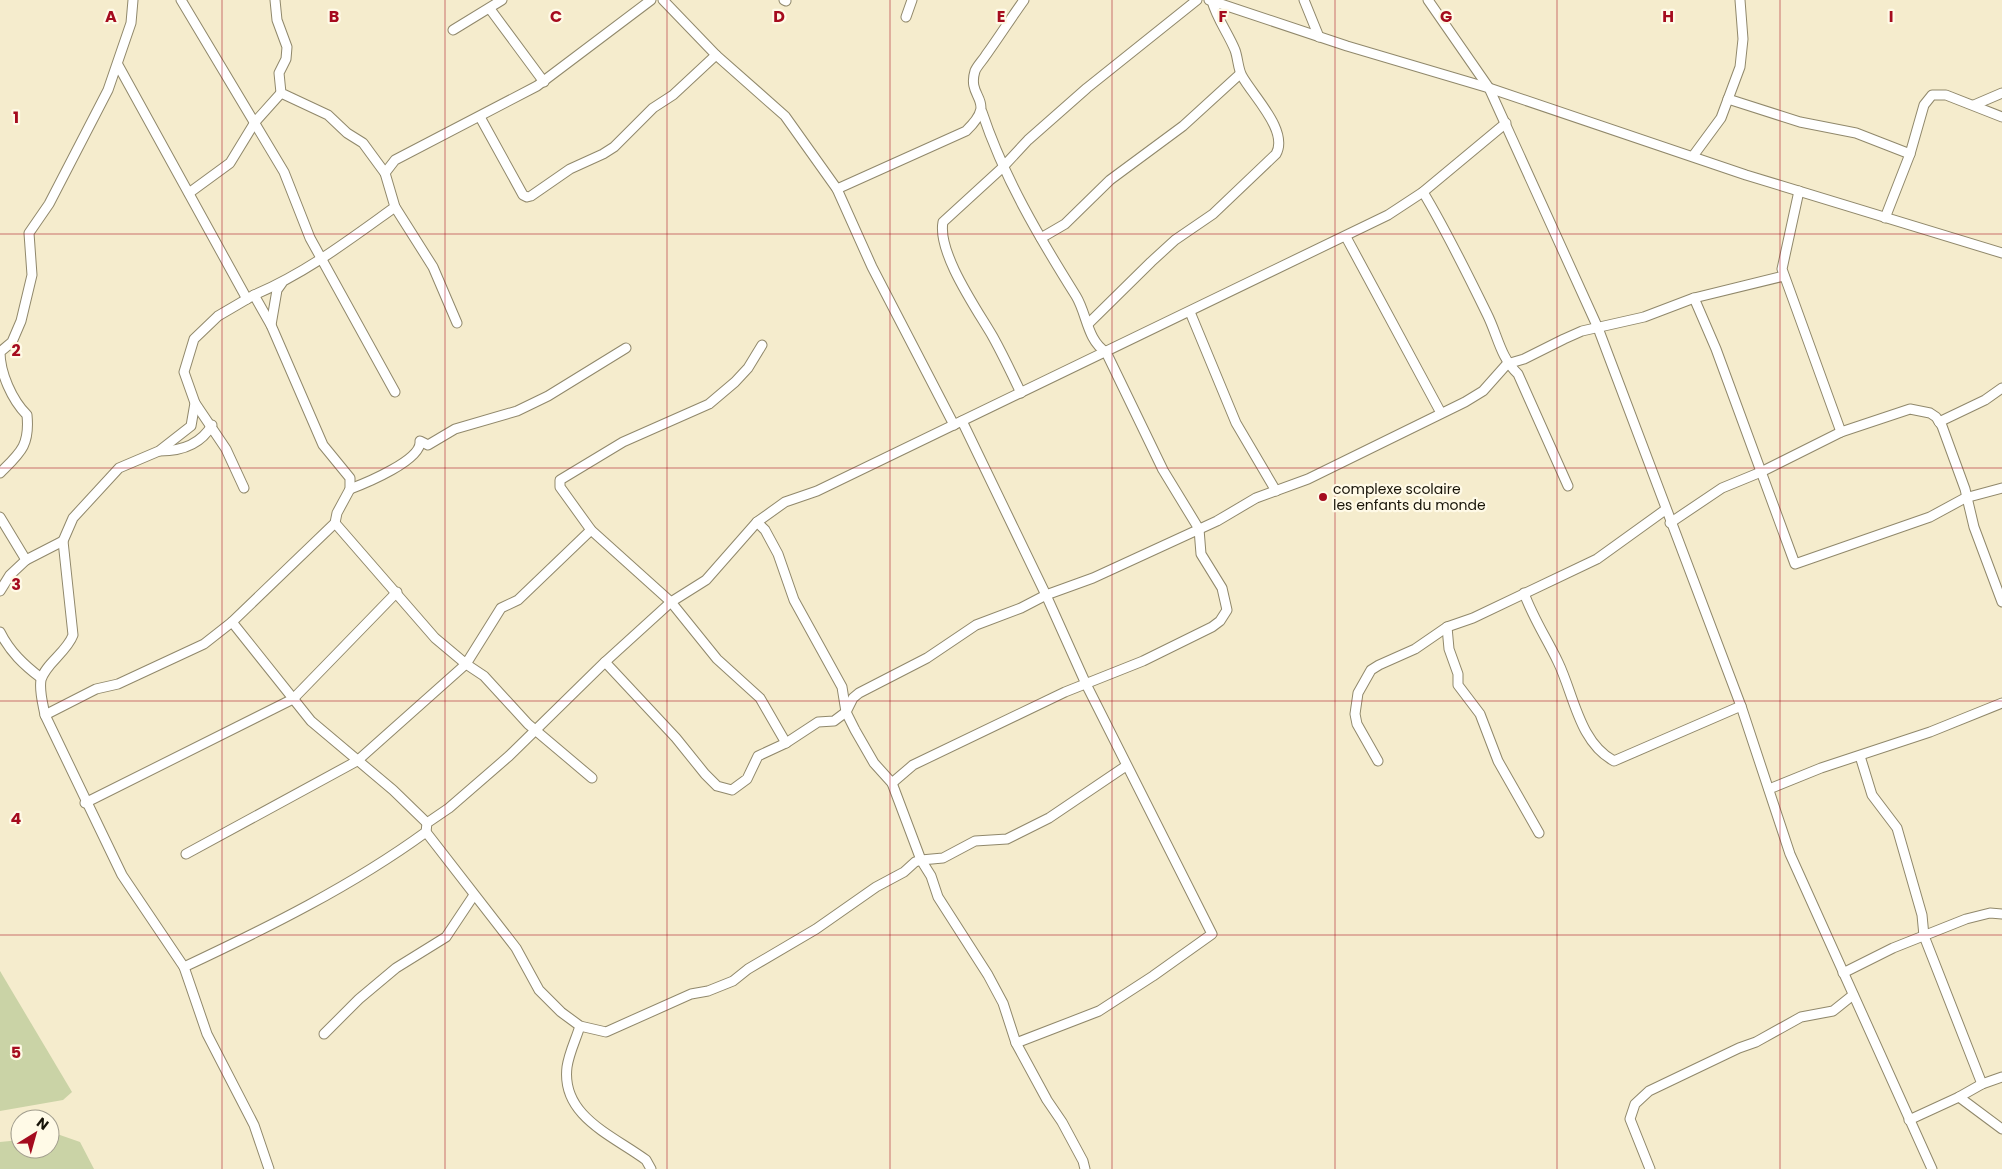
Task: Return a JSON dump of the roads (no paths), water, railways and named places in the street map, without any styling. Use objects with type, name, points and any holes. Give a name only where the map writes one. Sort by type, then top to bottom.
[{"type":"street","points":[[0,474],[24,448],[28,435],[27,415],[20,408],[3,372],[0,352],[12,342],[21,321],[32,275],[29,233],[49,204],[108,90],[118,66],[131,23],[133,0]]},
{"type":"street","points":[[181,0],[284,172],[310,238],[395,392]]},
{"type":"street","points":[[189,193],[230,163],[255,122],[281,93],[279,73],[286,59],[287,47],[277,20],[274,0]]},
{"type":"street","points":[[453,30],[502,0]]},
{"type":"street","points":[[385,173],[395,160],[544,82],[651,0]]},
{"type":"street","points":[[906,17],[912,0]]},
{"type":"street","points":[[892,783],[913,765],[1086,684],[1143,661],[1212,627],[1224,616],[1227,610],[1225,596],[1201,554],[1199,529],[1163,470],[1106,352],[1092,337],[1076,297],[1060,275],[1002,168],[982,112],[982,104],[975,90],[975,70],[1024,0]]},
{"type":"street","points":[[1021,393],[993,336],[974,308],[952,262],[942,227],[945,218],[1002,168],[1028,140],[1087,88],[1197,0]]},
{"type":"street","points":[[1210,0],[1319,37],[1489,88],[1799,191],[2002,253]]},
{"type":"street","points":[[1088,324],[1175,240],[1213,214],[1276,154],[1280,144],[1264,106],[1240,74],[1235,49],[1215,14],[1210,0]]},
{"type":"street","points":[[1304,0],[1319,37]]},
{"type":"street","points":[[1428,0],[1489,88],[1598,328],[1740,706],[1790,854],[1932,1169]]},
{"type":"street","points":[[1693,156],[1721,118],[1740,67],[1743,39],[1740,0]]},
{"type":"street","points":[[669,2],[716,55],[785,116],[837,189],[872,267],[958,423],[1046,595],[1126,766],[1212,934],[1099,1011],[1016,1043]]},
{"type":"street","points":[[490,9],[544,82]]},
{"type":"street","points":[[480,117],[523,194],[526,197],[531,196],[570,169],[604,154],[614,147],[653,108],[673,95],[716,55]]},
{"type":"street","points":[[45,715],[96,688],[118,684],[204,644],[232,622],[335,523],[337,513],[350,489],[350,478],[324,445],[271,325],[216,247],[189,193],[118,66]]},
{"type":"street","points":[[1041,238],[1064,224],[1110,180],[1183,126],[1240,74]]},
{"type":"street","points":[[281,93],[328,115],[346,133],[363,143],[385,173],[395,207],[433,267],[458,323]]},
{"type":"street","points":[[1974,105],[2002,93]]},
{"type":"street","points":[[1885,218],[1910,154],[1924,105],[1932,95],[1946,95],[2002,117]]},
{"type":"street","points":[[1728,99],[1800,122],[1856,133],[1910,154]]},
{"type":"street","points":[[837,189],[966,131],[982,112]]},
{"type":"street","points":[[184,967],[257,932],[387,860],[509,756],[604,662],[671,602],[706,580],[757,522],[785,502],[816,491],[1346,237],[1388,215],[1423,192],[1506,123]]},
{"type":"street","points":[[1799,191],[1783,262],[1784,276],[1841,432]]},
{"type":"street","points":[[1423,192],[1449,234],[1488,317],[1507,364],[1518,374],[1568,486]]},
{"type":"street","points":[[244,488],[226,449],[212,425],[195,403],[184,372],[194,339],[218,316],[251,297],[282,283],[322,259],[395,207]]},
{"type":"street","points":[[1346,237],[1441,414]]},
{"type":"street","points":[[604,662],[676,738],[705,774],[723,789],[732,790],[740,786],[747,779],[758,756],[786,743],[818,722],[834,720],[846,712],[859,693],[927,658],[976,625],[1021,608],[1046,595],[1093,578],[1199,529],[1256,498],[1338,465],[1483,391],[1507,364],[1524,359],[1564,338],[1644,317],[1694,298],[1784,276]]},
{"type":"street","points":[[271,325],[277,290],[282,283]]},
{"type":"street","points":[[1694,298],[1716,349],[1795,564],[1930,517],[1965,498],[2002,488]]},
{"type":"street","points":[[1190,312],[1236,423],[1276,491]]},
{"type":"street","points":[[762,345],[748,368],[709,404],[623,442],[560,480],[560,487],[591,530],[671,602],[717,659],[760,698],[786,743]]},
{"type":"street","points":[[350,489],[374,481],[403,463],[417,453],[420,441],[428,445],[455,429],[517,412],[548,396],[626,348]]},
{"type":"street","points":[[1939,422],[1985,400],[2002,388]]},
{"type":"street","points":[[195,403],[191,426],[159,451],[119,468],[73,518],[63,541],[73,635],[68,647],[41,678],[41,694],[45,715],[85,803],[122,875],[184,967],[207,1034],[254,1125],[268,1169]]},
{"type":"street","points":[[1670,523],[1722,488],[1761,472],[1841,432],[1910,409],[1930,413],[1939,422],[2002,602]]},
{"type":"street","points":[[159,451],[176,451],[205,438],[212,425]]},
{"type":"street","points":[[1378,761],[1356,719],[1355,703],[1358,693],[1371,670],[1379,664],[1415,649],[1447,627],[1473,618],[1597,559],[1665,510]]},
{"type":"street","points":[[0,517],[26,560]]},
{"type":"street","points":[[757,522],[765,530],[778,554],[794,600],[842,687],[846,712],[874,762],[892,783],[921,860],[931,876],[938,897],[1000,996],[1016,1043],[1079,1153],[1085,1169]]},
{"type":"street","points":[[335,523],[397,592],[434,638],[484,676],[535,729],[592,778]]},
{"type":"street","points":[[186,854],[357,761],[466,664],[501,608],[518,600],[591,530]]},
{"type":"street","points":[[0,591],[10,575],[26,560],[63,541]]},
{"type":"street","points":[[85,803],[293,699],[397,592]]},
{"type":"street","points":[[1524,593],[1531,613],[1559,665],[1586,732],[1614,761],[1740,706]]},
{"type":"street","points":[[232,622],[311,721],[393,790],[427,827],[474,895],[516,948],[539,990],[561,1012],[580,1026],[606,1032],[691,994],[708,991],[733,981],[748,969],[816,929],[876,886],[904,872],[915,862],[943,858],[975,841],[1007,839],[1049,818],[1126,766]]},
{"type":"street","points":[[1447,627],[1450,649],[1458,674],[1458,685],[1480,714],[1498,761],[1538,833]]},
{"type":"street","points":[[0,632],[7,645],[22,662],[41,678]]},
{"type":"street","points":[[1769,790],[1821,768],[1930,732],[2002,703]]},
{"type":"street","points":[[1860,756],[1872,795],[1897,828],[1922,915],[1924,936],[1982,1084]]},
{"type":"street","points":[[324,1034],[359,999],[396,968],[446,937],[474,895]]},
{"type":"street","points":[[1843,973],[1893,948],[1924,936],[1978,916],[1990,913],[2002,914]]},
{"type":"street","points":[[1650,1169],[1630,1119],[1631,1110],[1642,1095],[1738,1048],[1756,1042],[1801,1017],[1833,1010],[1853,995]]},
{"type":"street","points":[[580,1026],[567,1065],[566,1086],[572,1103],[585,1117],[646,1160],[651,1169]]},
{"type":"street","points":[[1909,1120],[1960,1097],[1982,1084],[2002,1077]]},
{"type":"street","points":[[1960,1097],[2002,1129]]},
{"type":"place","name":"complexe scolaire les enfants du monde","points":[[1323,497]]}]
